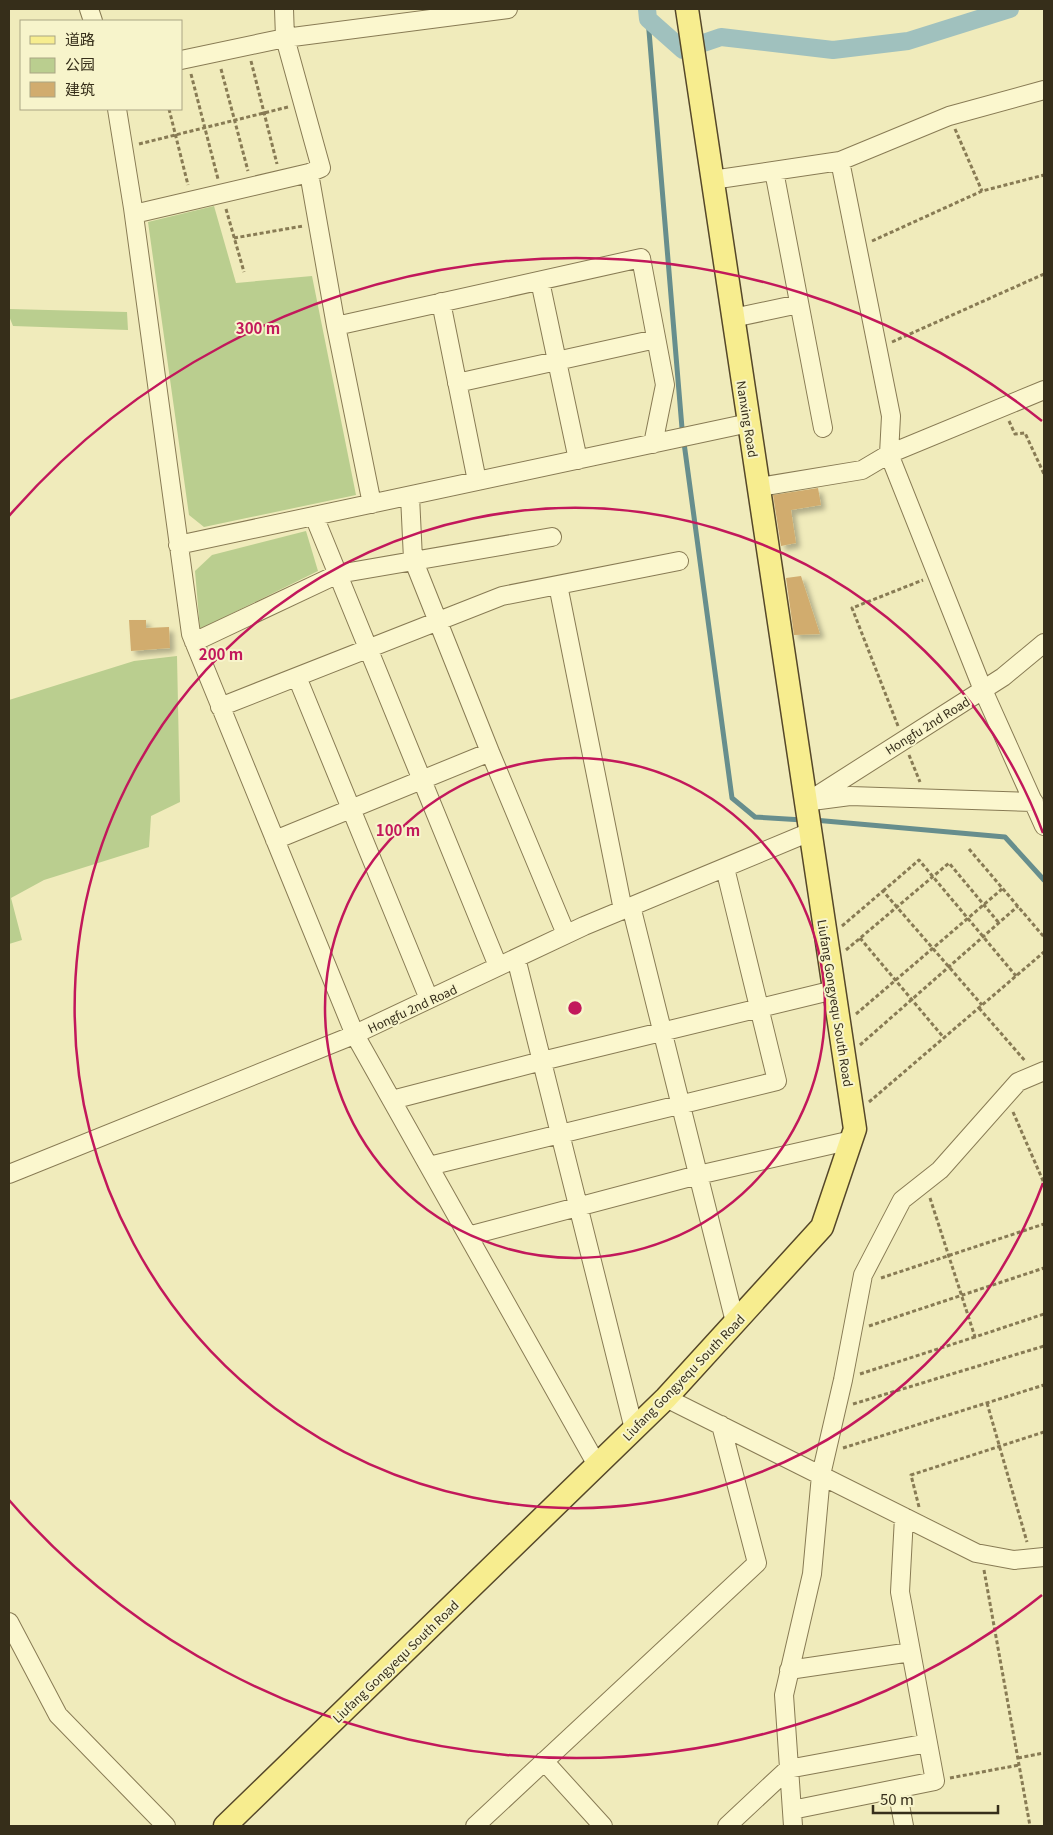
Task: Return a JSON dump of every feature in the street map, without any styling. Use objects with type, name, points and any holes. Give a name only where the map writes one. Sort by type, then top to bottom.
[{"type":"main road","name":"Nanxing Road","points":[[688,14],[809,818]]},
{"type":"main road","name":"Liufang Gongyequ South Road","points":[[226,1826],[666,1398],[822,1227],[856,1129],[809,818]]},
{"type":"street","points":[[134,214],[281,180],[321,168],[285,38],[284,9]]},
{"type":"street","points":[[184,59],[285,38],[508,9]]},
{"type":"street","points":[[712,180],[840,161],[949,116],[1044,90]]},
{"type":"street","points":[[117,110],[134,214],[190,634],[355,1035],[597,1465]]},
{"type":"street","points":[[840,161],[891,416],[889,454],[983,690],[1044,825]]},
{"type":"street","points":[[774,171],[822,428]]},
{"type":"street","points":[[309,173],[336,326],[372,504]]},
{"type":"street","points":[[336,326],[641,258],[665,385],[653,444]]},
{"type":"street","points":[[540,281],[578,460]]},
{"type":"street","points":[[441,302],[477,481]]},
{"type":"street","points":[[733,318],[799,304]]},
{"type":"street","points":[[457,383],[656,339]]},
{"type":"street","points":[[759,487],[862,470],[889,454],[1044,390]]},
{"type":"street","points":[[178,545],[749,423]]},
{"type":"street","points":[[410,496],[413,559],[490,752],[566,934]]},
{"type":"street","points":[[314,516],[498,966]]},
{"type":"street","points":[[194,642],[338,574],[413,559],[552,537]]},
{"type":"street","points":[[220,706],[369,650],[502,596],[678,562]]},
{"type":"street","points":[[558,585],[627,908],[662,1031],[735,1322]]},
{"type":"street","name":"Hongfu 2nd Road","points":[[9,1174],[355,1035],[566,934],[725,868],[809,818],[904,740],[1003,677],[1044,644]]},
{"type":"street","points":[[297,677],[429,999]]},
{"type":"street","points":[[275,840],[490,752]]},
{"type":"street","points":[[809,818],[850,796],[1034,802]]},
{"type":"street","points":[[429,1166],[777,1081],[725,868]]},
{"type":"street","points":[[516,958],[634,1429]]},
{"type":"street","points":[[392,1100],[662,1031],[834,990]]},
{"type":"street","points":[[904,1517],[900,1592],[935,1781],[897,1789],[792,1818],[784,1695],[812,1574],[821,1476],[843,1380],[863,1275],[902,1200],[940,1170],[1018,1082],[1040,1073]]},
{"type":"street","points":[[468,1236],[698,1176],[852,1140]]},
{"type":"street","points":[[666,1398],[923,1527],[982,1554],[1014,1560],[1038,1558]]},
{"type":"street","points":[[475,1826],[757,1563],[721,1425]]},
{"type":"street","points":[[9,1622],[58,1714],[166,1826]]},
{"type":"street","points":[[789,1670],[911,1652]]},
{"type":"street","points":[[727,1826],[788,1769],[928,1743]]},
{"type":"street","points":[[544,1761],[603,1826]]},
{"type":"street","points":[[897,1789],[904,1826]]},
{"type":"path","points":[[247,46],[281,180]]},
{"type":"path","points":[[216,52],[252,186]]},
{"type":"path","points":[[184,59],[244,272]]},
{"type":"path","points":[[123,148],[303,103]]},
{"type":"path","points":[[169,110],[192,200]]},
{"type":"path","points":[[949,116],[982,191]]},
{"type":"path","points":[[857,247],[982,191],[1044,175]]},
{"type":"path","points":[[234,238],[318,223]]},
{"type":"path","points":[[877,348],[1044,274]]},
{"type":"path","points":[[1003,407],[1015,434],[1025,433],[1044,474]]},
{"type":"path","points":[[926,799],[852,608],[937,574]]},
{"type":"path","points":[[969,849],[1044,937]]},
{"type":"path","points":[[827,939],[919,860],[1016,976]]},
{"type":"path","points":[[830,963],[949,863],[999,923]]},
{"type":"path","points":[[840,1027],[1002,889]]},
{"type":"path","points":[[883,891],[949,967],[980,1007],[1040,1073]]},
{"type":"path","points":[[845,1058],[1018,906]]},
{"type":"path","points":[[860,938],[944,1038]]},
{"type":"path","points":[[854,1115],[1044,952]]},
{"type":"path","points":[[1006,1096],[1044,1183]]},
{"type":"path","points":[[925,1182],[975,1337]]},
{"type":"path","points":[[861,1285],[1044,1224]]},
{"type":"path","points":[[852,1332],[1044,1268]]},
{"type":"path","points":[[843,1380],[1044,1314]]},
{"type":"path","points":[[836,1409],[1044,1346]]},
{"type":"path","points":[[826,1454],[1044,1385]]},
{"type":"path","points":[[987,1403],[1038,1558]]},
{"type":"path","points":[[923,1527],[911,1475],[1044,1432]]},
{"type":"path","points":[[982,1554],[1030,1826]]},
{"type":"path","points":[[1018,1758],[1044,1753]]},
{"type":"path","points":[[935,1781],[1019,1765]]},
{"type":"green space","points":[[214,206],[236,283],[312,276],[356,495],[204,527],[189,515],[148,222]]},
{"type":"green space","points":[[9,309],[127,312],[128,330],[13,326],[9,316]]},
{"type":"green space","points":[[306,531],[318,571],[200,629],[195,571],[212,555]]},
{"type":"green space","points":[[177,656],[180,802],[151,816],[149,847],[44,880],[11,898],[22,940],[9,944],[9,700],[134,661]]},
{"type":"building","points":[[818,488],[821,505],[791,510],[796,543],[781,546],[773,495]]},
{"type":"building","points":[[801,576],[820,634],[794,635],[786,578]]},
{"type":"building","points":[[129,620],[146,620],[146,628],[169,627],[170,648],[131,651]]},
{"type":"waterway","points":[[647,9],[648,19],[683,50],[721,37],[833,50],[908,41],[1010,9]]},
{"type":"waterway","points":[[648,19],[682,428],[732,798],[755,817],[803,820]]},
{"type":"waterway","points":[[814,820],[1005,837],[1044,880]]}]
